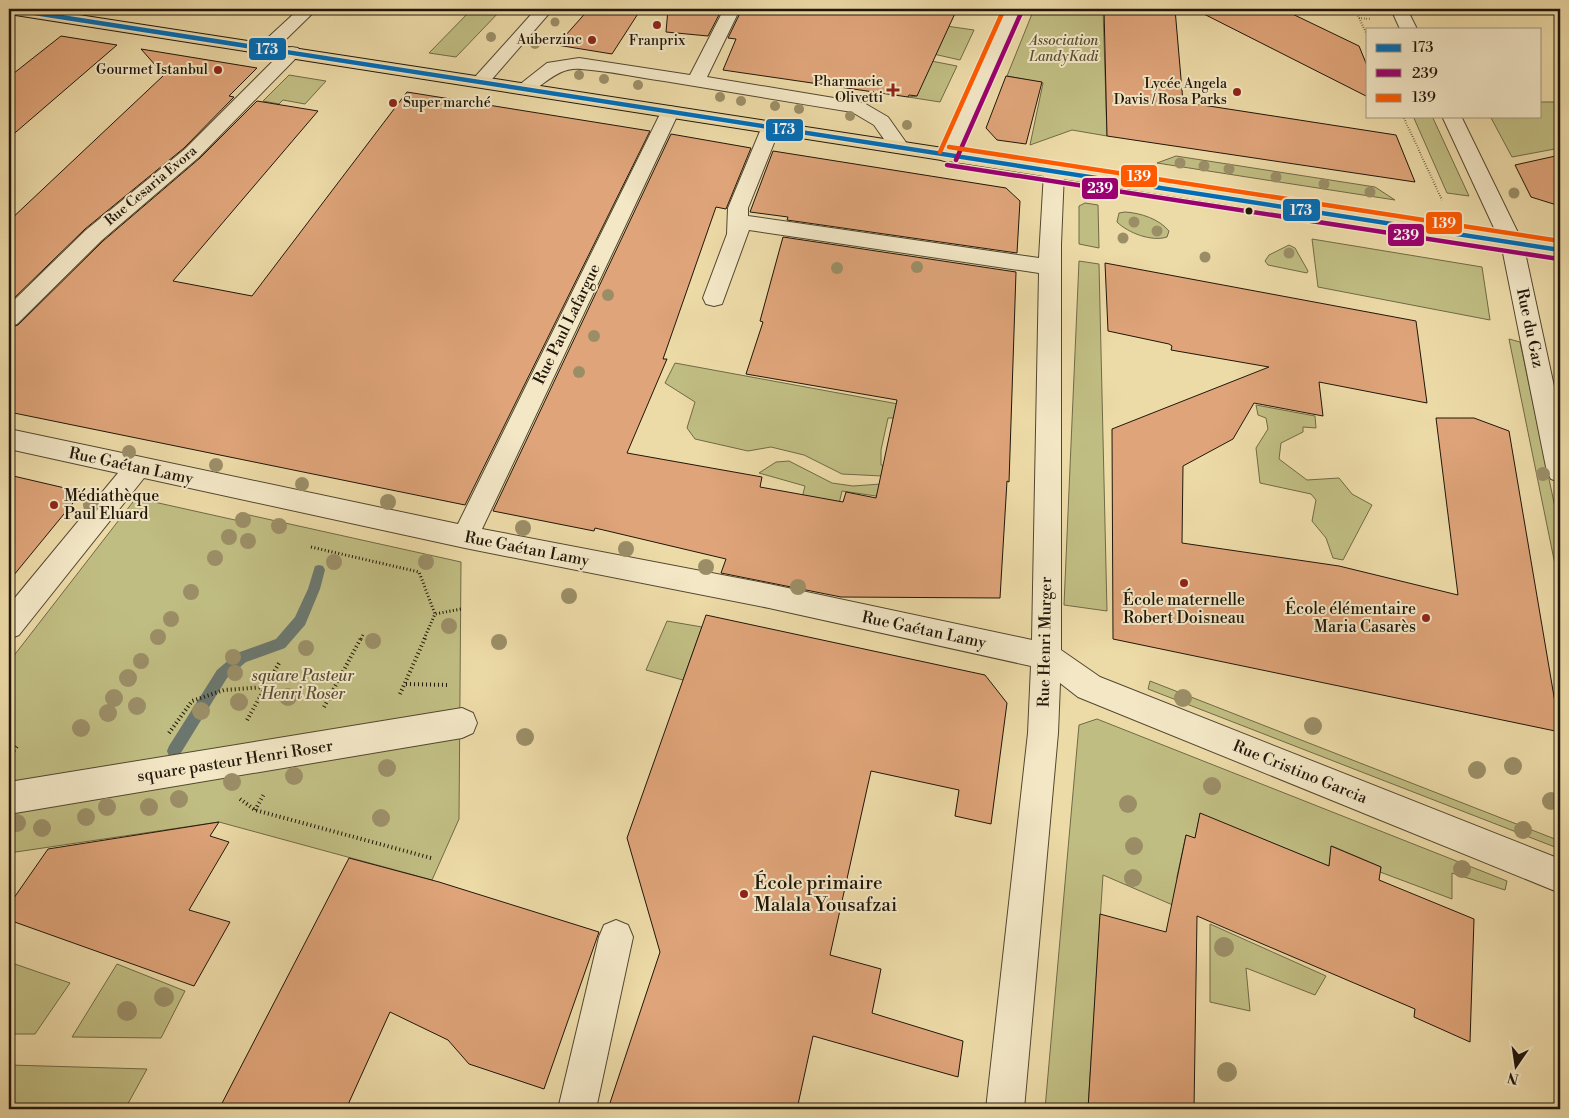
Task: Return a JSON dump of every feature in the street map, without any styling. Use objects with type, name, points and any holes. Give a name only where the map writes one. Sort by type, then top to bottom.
[{"type":"main road","points":[[9,9],[1560,250]]},
{"type":"street","points":[[267,48],[309,9]]},
{"type":"street","points":[[480,82],[545,9]]},
{"type":"street","points":[[696,81],[732,9]]},
{"type":"street","points":[[948,156],[1013,9]]},
{"type":"street","points":[[1400,9],[1409,28]]},
{"type":"street","name":"Rue Cesaria Evora","points":[[9,318],[94,235],[192,153],[292,52]]},
{"type":"street","points":[[523,89],[552,67],[579,63],[696,81],[857,107],[881,121],[900,148]]},
{"type":"street","name":"Rue Paul Lafargue","points":[[464,537],[670,112]]},
{"type":"street","name":"Rue du Gaz","points":[[1452,118],[1512,243],[1560,472]]},
{"type":"street","points":[[714,298],[738,234],[738,208],[770,128]]},
{"type":"street","name":"Rue Henri Murger","points":[[1005,1109],[1043,732],[1046,656],[1050,267],[1054,172]]},
{"type":"street","points":[[739,222],[1050,267]]},
{"type":"street","name":"Rue Gaétan Lamy","points":[[9,439],[464,537],[760,594],[1046,656]]},
{"type":"street","points":[[9,626],[138,467]]},
{"type":"street","name":"Rue Cristino Garcia","points":[[1046,656],[1089,687],[1560,876]]},
{"type":"street","name":"square pasteur Henri Roser","points":[[9,798],[462,724]]},
{"type":"street","points":[[577,1109],[616,937]]},
{"type":"path","points":[[1355,9],[1366,33]]},
{"type":"path","points":[[1404,118],[1440,200],[1494,205]]},
{"type":"path","points":[[311,547],[419,572],[435,614],[406,684],[460,685]]},
{"type":"path","points":[[435,614],[461,609]]},
{"type":"path","points":[[300,750],[364,633]]},
{"type":"path","points":[[192,701],[224,690],[266,688]]},
{"type":"path","points":[[9,757],[18,745]]},
{"type":"path","points":[[231,796],[239,798],[254,810],[431,858]]},
{"type":"green space","points":[[472,9],[502,9],[456,57],[429,53]]},
{"type":"green space","name":"Association LandyKadi","points":[[1034,9],[1103,9],[1107,136],[1072,130],[1030,145],[1043,83],[1007,76]]},
{"type":"green space","points":[[946,26],[974,30],[960,60],[929,53]]},
{"type":"green space","points":[[926,60],[957,66],[940,102],[908,97],[917,96]]},
{"type":"green space","points":[[289,75],[326,81],[305,104],[283,100],[279,104],[263,101]]},
{"type":"green space","points":[[1542,102],[1560,102],[1560,148],[1512,157],[1491,118],[1542,118]]},
{"type":"green space","points":[[1414,118],[1433,118],[1469,196],[1447,193]]},
{"type":"green space","points":[[1176,156],[1375,187],[1395,200],[1157,163]]},
{"type":"green space","points":[[1085,203],[1098,205],[1099,248],[1079,244],[1079,206]]},
{"type":"green space","points":[[1119,213],[1143,215],[1155,220],[1169,231],[1167,237],[1147,237],[1127,230],[1117,222]]},
{"type":"green space","points":[[1312,239],[1482,267],[1490,320],[1318,287]]},
{"type":"green space","points":[[1289,245],[1295,248],[1308,271],[1307,273],[1268,265],[1265,261],[1269,255]]},
{"type":"green space","points":[[1079,261],[1099,264],[1107,611],[1064,605]]},
{"type":"green space","points":[[1509,339],[1520,342],[1560,531],[1560,589]]},
{"type":"green space","points":[[675,363],[909,406],[909,418],[888,418],[881,450],[881,465],[962,480],[842,474],[804,455],[771,447],[748,451],[695,439],[687,428],[695,402],[665,383]]},
{"type":"green space","points":[[1256,405],[1315,416],[1316,428],[1303,427],[1303,432],[1281,443],[1279,459],[1307,480],[1339,478],[1352,494],[1372,505],[1343,560],[1333,558],[1326,538],[1312,521],[1316,500],[1311,494],[1260,483],[1256,448],[1268,429],[1266,418],[1258,415]]},
{"type":"green space","points":[[789,461],[832,483],[853,486],[881,484],[910,501],[842,491],[822,576],[784,569],[805,486],[759,473],[776,462]]},
{"type":"green space","name":"square Pasteur Henri Roser","points":[[136,498],[235,520],[240,513],[461,562],[459,819],[432,880],[219,822],[9,853],[9,662]]},
{"type":"green space","points":[[667,621],[702,627],[683,680],[646,670]]},
{"type":"green space","points":[[1150,681],[1560,841],[1560,849],[1148,689]]},
{"type":"green space","points":[[1097,719],[1507,881],[1505,890],[1452,873],[1452,899],[1380,872],[1381,867],[1332,846],[1329,866],[1200,814],[1195,839],[1186,835],[1177,877],[1182,909],[1103,875],[1088,1109],[1045,1109],[1079,725]]},
{"type":"green space","points":[[1210,924],[1326,976],[1315,995],[1246,968],[1250,1011],[1210,1002]]},
{"type":"green space","points":[[9,962],[70,983],[35,1034],[9,1034]]},
{"type":"green space","points":[[117,964],[185,991],[161,1038],[72,1037]]},
{"type":"green space","points":[[9,1065],[147,1069],[125,1109],[9,1109]]},
{"type":"building","points":[[589,9],[641,9],[612,54],[557,45]]},
{"type":"building","points":[[668,9],[722,9],[708,36],[666,32]]},
{"type":"building","points":[[742,9],[957,9],[917,96],[909,95],[908,97],[723,70],[736,39],[728,38]]},
{"type":"building","points":[[1104,9],[1175,9],[1183,102],[1396,135],[1415,182],[1107,136]]},
{"type":"building","points":[[1194,9],[1282,9],[1359,46],[1366,63],[1366,96]]},
{"type":"building","points":[[61,36],[117,45],[9,138],[9,77]]},
{"type":"building","points":[[141,49],[257,68],[229,96],[234,97],[184,148],[85,229],[9,303],[9,221],[164,75]]},
{"type":"building","points":[[1006,76],[1042,82],[1026,144],[997,140],[986,128]]},
{"type":"building","points":[[407,92],[650,131],[465,505],[9,412],[9,328],[18,325],[103,241],[200,158],[257,101],[318,111],[173,281],[252,296]]},
{"type":"building","points":[[671,134],[751,148],[726,209],[716,207],[663,359],[667,359],[627,453],[762,477],[760,487],[843,502],[846,492],[876,498],[897,400],[746,374],[763,322],[760,321],[783,237],[1016,272],[1009,482],[1007,481],[1000,598],[841,597],[721,573],[726,559],[595,528],[594,531],[493,511]]},
{"type":"building","points":[[773,151],[1006,188],[1020,201],[1017,253],[787,220],[788,217],[750,212]]},
{"type":"building","points":[[1560,155],[1560,206],[1531,197],[1515,165]]},
{"type":"building","points":[[1105,263],[1416,321],[1427,403],[1319,382],[1323,416],[1254,403],[1233,439],[1183,466],[1182,543],[1339,566],[1458,595],[1436,418],[1474,418],[1509,431],[1560,732],[1113,639],[1112,429],[1269,367],[1171,350],[1172,346],[1169,344],[1108,331]]},
{"type":"building","points":[[9,475],[82,492],[9,581]]},
{"type":"building","name":"École primaire Malala Yousafzai","points":[[706,615],[985,675],[1007,703],[991,824],[955,816],[959,790],[871,771],[830,955],[881,969],[872,1013],[963,1041],[958,1077],[813,1036],[797,1109],[608,1109],[660,952],[627,838]]},
{"type":"building","points":[[1200,813],[1329,866],[1331,846],[1381,867],[1379,880],[1474,919],[1470,1042],[1414,1017],[1415,1009],[1197,916],[1194,1109],[1088,1109],[1100,914],[1166,932],[1186,835],[1195,838]]},
{"type":"building","points":[[219,822],[210,836],[229,842],[189,910],[230,922],[194,986],[9,920],[9,905],[48,849]]},
{"type":"building","points":[[349,858],[439,882],[599,932],[544,1089],[469,1064],[448,1040],[390,1012],[346,1109],[219,1109]]},
{"type":"waterway","points":[[174,751],[222,674],[242,657],[280,644],[300,621],[314,589],[319,570]]},
{"type":"transit line","name":"173","points":[[9,9],[1560,250]]},
{"type":"transit line","name":"139","points":[[940,152],[1004,9]]},
{"type":"transit line","name":"239","points":[[956,160],[1021,13]]},
{"type":"transit line","name":"139","points":[[949,147],[1560,241]]},
{"type":"transit line","name":"239","points":[[947,165],[1559,259]]},
{"type":"place","name":"Franprix","points":[[657,25]]},
{"type":"place","name":"Auberzinc","points":[[592,40]]},
{"type":"place","name":"Gourmet Istanbul","points":[[218,70]]},
{"type":"place","name":"Pharmacie Olivetti","points":[[893,90]]},
{"type":"place","name":"Lycée Angela Davis / Rosa Parks","points":[[1237,92]]},
{"type":"place","name":"Super marché","points":[[393,103]]},
{"type":"place","name":"Médiathèque Paul Eluard","points":[[54,505]]},
{"type":"place","name":"École maternelle Robert Doisneau","points":[[1184,583]]},
{"type":"place","name":"École élémentaire Maria Casarès","points":[[1426,618]]},
{"type":"place","name":"École primaire Malala Yousafzai","points":[[744,894]]}]
